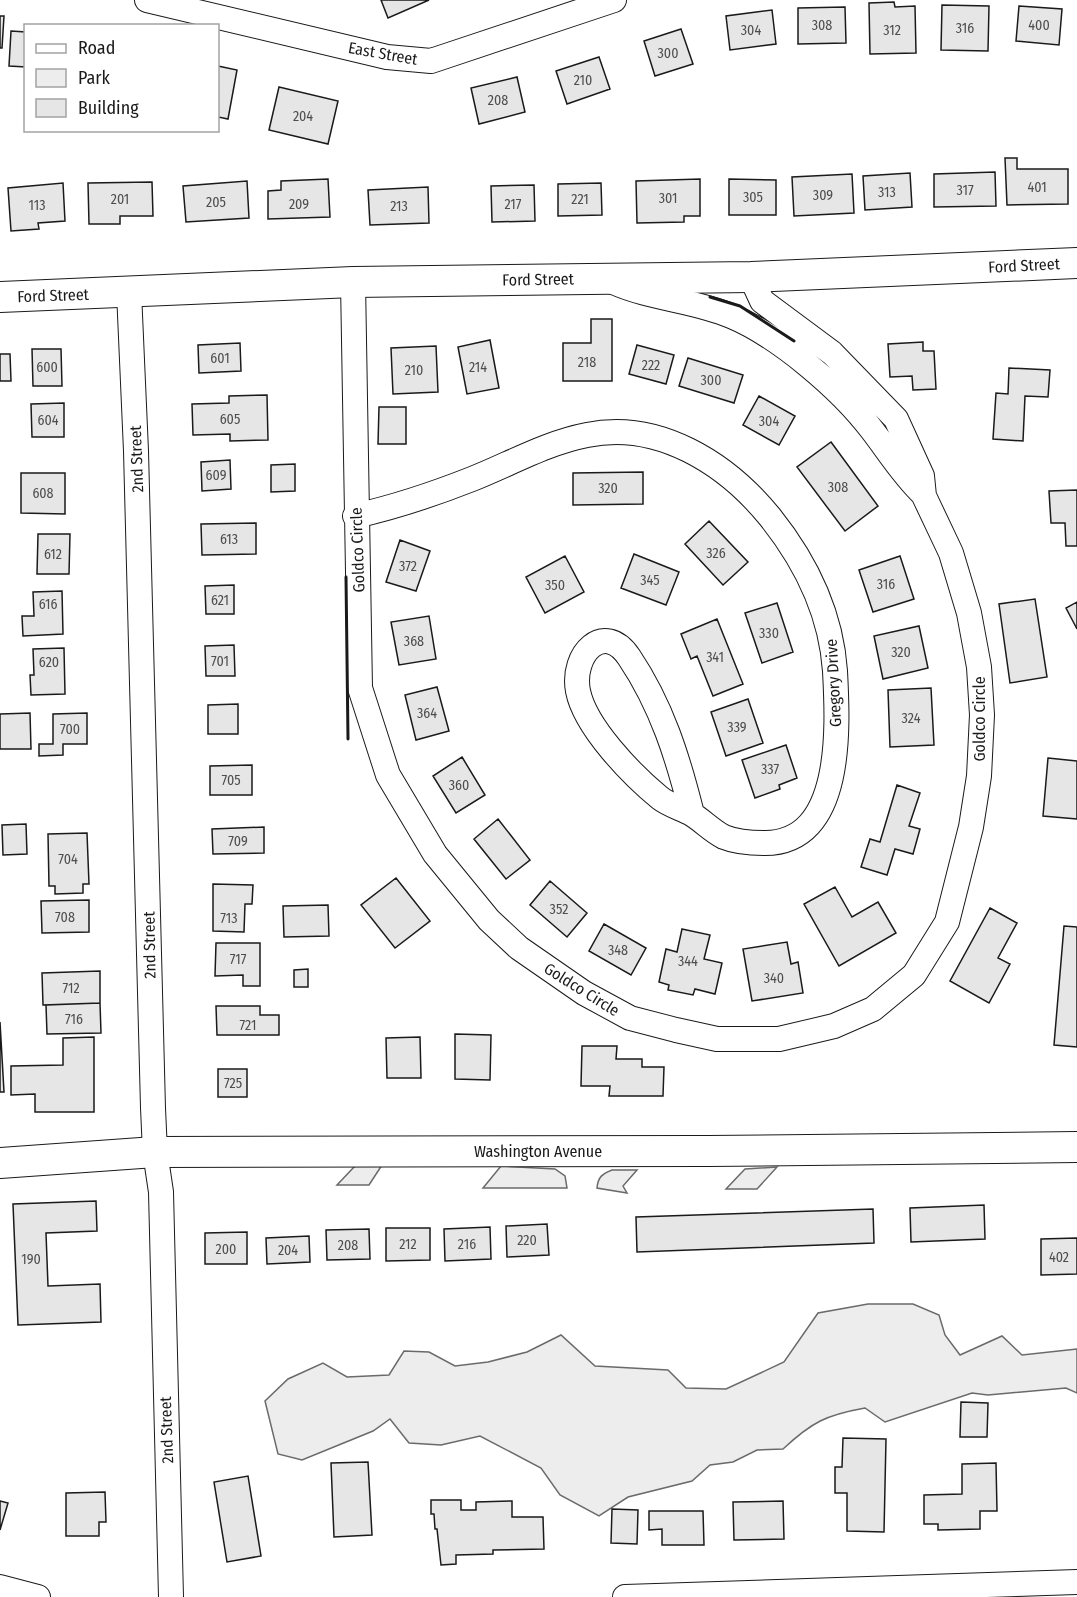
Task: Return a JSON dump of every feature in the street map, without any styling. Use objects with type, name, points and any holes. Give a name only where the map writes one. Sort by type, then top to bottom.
[{"type":"street","name":"East Street","points":[[147,0],[387,57],[431,61],[614,0]]},
{"type":"street","name":"Ford Street","points":[[0,297],[353,282],[604,277],[751,278],[1077,263]]},
{"type":"street","name":"Goldco Circle","points":[[353,282],[355,516],[360,688],[388,775],[435,854],[489,920],[519,948],[584,993],[630,1018],[717,1039],[779,1039],[834,1026],[873,1009],[914,975],[947,922],[979,777],[982,715],[979,667],[969,613],[951,553],[924,496],[852,406],[806,363],[734,317],[705,307],[636,292],[604,277]]},
{"type":"street","name":"Goldco Circle","points":[[751,278],[762,301],[832,353],[896,419],[922,476],[924,496]]},
{"type":"street","name":"2nd Street","points":[[129,292],[136,451],[155,1152],[161,1192],[171,1597]]},
{"type":"street","name":"Gregory Drive","points":[[355,516],[397,506],[472,479],[554,444],[589,434],[622,432],[671,440],[727,474],[757,501],[791,544],[814,585],[829,627],[835,669],[836,718],[832,781],[819,811],[799,837],[776,843],[750,843],[724,837],[692,814],[663,800],[642,781],[607,742],[588,716],[579,695],[575,674],[581,655],[592,645],[606,641],[621,646],[631,660],[661,712],[678,759],[692,814]]},
{"type":"street","name":"Washington Avenue","points":[[0,1163],[155,1152],[708,1151],[1077,1147]]},
{"type":"street","points":[[625,1597],[1043,1590],[1077,1582]]},
{"type":"street","points":[[0,1587],[38,1597]]},
{"type":"green space","points":[[382,1165],[369,1185],[337,1185],[355,1166]]},
{"type":"green space","points":[[501,1166],[555,1169],[565,1176],[567,1188],[483,1188]]},
{"type":"green space","points":[[777,1167],[757,1189],[726,1189],[745,1169]]},
{"type":"green space","points":[[612,1170],[637,1170],[623,1186],[627,1193],[597,1188],[601,1176]]},
{"type":"green space","points":[[868,1304],[913,1304],[939,1315],[945,1335],[960,1355],[1002,1336],[1022,1355],[1077,1349],[1077,1393],[1066,1388],[988,1395],[972,1393],[885,1422],[865,1408],[840,1414],[811,1426],[783,1449],[757,1450],[733,1462],[710,1465],[692,1481],[628,1497],[599,1516],[560,1495],[541,1468],[480,1436],[441,1445],[409,1443],[390,1419],[373,1431],[302,1460],[278,1454],[265,1401],[288,1379],[323,1363],[347,1377],[389,1375],[404,1351],[429,1352],[455,1366],[488,1362],[527,1352],[561,1335],[595,1366],[668,1370],[686,1388],[726,1389],[784,1362],[818,1313]]},
{"type":"building","points":[[381,0],[429,0],[388,18]]},
{"type":"building","points":[[894,2],[895,7],[915,6],[916,53],[870,54],[869,3]]},
{"type":"building","points":[[942,5],[989,6],[988,51],[941,50]]},
{"type":"building","points":[[1019,6],[1062,9],[1059,45],[1016,41]]},
{"type":"building","points":[[845,7],[846,43],[798,44],[798,8]]},
{"type":"building","points":[[772,10],[776,44],[730,50],[726,16]]},
{"type":"building","points":[[0,16],[4,16],[2,48],[0,48]]},
{"type":"building","points":[[681,29],[693,64],[655,76],[644,41]]},
{"type":"building","points":[[11,31],[24,32],[24,67],[9,66]]},
{"type":"building","points":[[599,57],[610,89],[567,104],[556,71]]},
{"type":"building","points":[[219,66],[237,70],[228,119],[219,117]]},
{"type":"building","points":[[517,77],[525,112],[479,124],[471,88]]},
{"type":"building","points":[[279,87],[338,101],[328,144],[269,130]]},
{"type":"building","points":[[1005,158],[1017,158],[1017,169],[1068,169],[1068,204],[1007,205]]},
{"type":"building","points":[[995,172],[996,206],[934,207],[934,174]]},
{"type":"building","points":[[910,173],[912,207],[865,210],[863,176]]},
{"type":"building","points":[[852,174],[854,213],[794,216],[792,177]]},
{"type":"building","points":[[328,179],[330,217],[268,219],[268,191],[281,190],[281,181]]},
{"type":"building","points":[[700,179],[700,216],[684,216],[684,222],[637,223],[636,181]]},
{"type":"building","points":[[729,179],[776,180],[776,215],[729,215]]},
{"type":"building","points":[[247,181],[249,218],[186,222],[183,186]]},
{"type":"building","points":[[152,182],[153,216],[120,216],[120,224],[89,224],[88,183]]},
{"type":"building","points":[[63,183],[65,221],[38,223],[39,229],[11,231],[8,188]]},
{"type":"building","points":[[601,183],[602,215],[558,216],[558,184]]},
{"type":"building","points":[[534,185],[535,221],[492,222],[491,186]]},
{"type":"building","points":[[428,187],[429,223],[370,225],[368,190]]},
{"type":"building","points":[[591,319],[612,319],[612,381],[563,381],[563,343],[591,343]]},
{"type":"building","points":[[490,340],[499,388],[467,394],[458,347]]},
{"type":"building","points":[[923,342],[923,351],[934,351],[936,389],[913,390],[912,376],[890,377],[888,344]]},
{"type":"building","points":[[240,343],[241,371],[199,373],[198,345]]},
{"type":"building","points":[[637,345],[674,355],[666,384],[629,374]]},
{"type":"building","points":[[436,346],[438,392],[393,394],[391,348]]},
{"type":"building","points":[[32,349],[61,349],[62,386],[33,386]]},
{"type":"building","points":[[0,354],[10,354],[11,381],[0,381]]},
{"type":"building","points":[[688,358],[743,375],[734,403],[679,386]]},
{"type":"building","points":[[1009,368],[1050,370],[1048,397],[1025,396],[1023,441],[993,439],[996,393],[1008,394]]},
{"type":"building","points":[[267,395],[268,440],[230,441],[230,434],[193,435],[192,404],[229,403],[229,396]]},
{"type":"building","points":[[759,396],[795,416],[779,445],[743,425]]},
{"type":"building","points":[[64,403],[64,437],[32,437],[31,404]]},
{"type":"building","points":[[379,407],[406,407],[406,444],[378,444]]},
{"type":"building","points":[[831,442],[878,506],[845,531],[797,467]]},
{"type":"building","points":[[230,460],[231,489],[202,491],[201,462]]},
{"type":"building","points":[[295,464],[295,491],[271,492],[271,465]]},
{"type":"building","points":[[643,472],[643,504],[573,505],[573,473]]},
{"type":"building","points":[[21,473],[65,473],[65,514],[21,513]]},
{"type":"building","points":[[1077,490],[1077,546],[1066,546],[1065,523],[1051,523],[1049,491]]},
{"type":"building","points":[[709,521],[748,562],[723,585],[685,544]]},
{"type":"building","points":[[256,523],[256,554],[202,555],[201,524]]},
{"type":"building","points":[[38,534],[70,534],[69,574],[37,574]]},
{"type":"building","points":[[400,540],[430,551],[416,591],[386,582]]},
{"type":"building","points":[[634,554],[679,572],[666,605],[621,588]]},
{"type":"building","points":[[565,556],[584,592],[545,613],[526,577]]},
{"type":"building","points":[[900,556],[914,599],[873,612],[859,570]]},
{"type":"building","points":[[234,585],[234,614],[206,614],[205,586]]},
{"type":"building","points":[[62,591],[63,634],[23,636],[22,616],[34,616],[33,592]]},
{"type":"building","points":[[1035,599],[1047,677],[1010,683],[999,604]]},
{"type":"building","points":[[1077,602],[1077,629],[1066,608]]},
{"type":"building","points":[[777,603],[793,652],[762,663],[745,613]]},
{"type":"building","points":[[429,616],[436,659],[399,665],[391,622]]},
{"type":"building","points":[[717,619],[743,684],[713,696],[697,656],[691,659],[681,634]]},
{"type":"building","points":[[919,626],[928,668],[883,679],[874,636]]},
{"type":"building","points":[[234,645],[235,676],[206,676],[205,646]]},
{"type":"building","points":[[64,648],[65,694],[31,695],[30,675],[34,675],[33,649]]},
{"type":"building","points":[[437,687],[449,731],[416,740],[405,695]]},
{"type":"building","points":[[931,688],[934,745],[890,747],[888,690]]},
{"type":"building","points":[[748,699],[763,743],[726,756],[711,712]]},
{"type":"building","points":[[238,704],[238,734],[208,734],[208,705]]},
{"type":"building","points":[[30,713],[31,749],[0,749],[0,714]]},
{"type":"building","points":[[87,713],[87,744],[63,744],[63,755],[39,756],[39,744],[53,744],[53,714]]},
{"type":"building","points":[[786,745],[797,778],[779,785],[780,789],[755,798],[742,760]]},
{"type":"building","points":[[462,757],[485,795],[456,813],[433,776]]},
{"type":"building","points":[[1048,758],[1077,761],[1077,819],[1043,816]]},
{"type":"building","points":[[252,765],[252,795],[210,795],[210,766]]},
{"type":"building","points":[[897,785],[920,793],[909,826],[920,829],[913,854],[895,849],[887,875],[861,867],[870,839],[880,842]]},
{"type":"building","points":[[498,819],[530,860],[506,879],[474,839]]},
{"type":"building","points":[[26,824],[27,854],[3,855],[2,825]]},
{"type":"building","points":[[264,827],[264,853],[213,854],[212,829]]},
{"type":"building","points":[[87,833],[89,884],[83,884],[83,893],[55,894],[55,886],[49,886],[48,834]]},
{"type":"building","points":[[396,878],[430,921],[395,948],[361,905]]},
{"type":"building","points":[[550,881],[587,913],[567,937],[530,905]]},
{"type":"building","points":[[213,884],[253,885],[252,904],[245,904],[244,932],[213,931]]},
{"type":"building","points":[[835,887],[852,917],[878,902],[896,933],[839,966],[804,904]]},
{"type":"building","points":[[89,900],[89,932],[42,933],[41,901]]},
{"type":"building","points":[[328,905],[329,936],[284,937],[283,906]]},
{"type":"building","points":[[990,908],[1017,923],[998,958],[1010,964],[989,1003],[950,981]]},
{"type":"building","points":[[604,924],[646,948],[631,975],[589,951]]},
{"type":"building","points":[[1064,926],[1077,927],[1077,1047],[1054,1045]]},
{"type":"building","points":[[682,929],[710,935],[704,959],[722,963],[715,994],[695,989],[693,995],[668,990],[669,985],[659,982],[666,949],[677,952]]},
{"type":"building","points":[[787,942],[791,964],[798,962],[803,993],[752,1001],[743,949]]},
{"type":"building","points":[[216,943],[260,943],[260,986],[243,986],[243,975],[215,976]]},
{"type":"building","points":[[308,969],[308,987],[294,987],[294,970]]},
{"type":"building","points":[[100,971],[100,1003],[43,1005],[42,973]]},
{"type":"building","points":[[100,1003],[101,1033],[47,1034],[46,1005]]},
{"type":"building","points":[[216,1006],[260,1006],[260,1015],[279,1015],[279,1035],[217,1035]]},
{"type":"building","points":[[0,1022],[4,1092],[0,1092]]},
{"type":"building","points":[[455,1034],[491,1035],[490,1080],[455,1079]]},
{"type":"building","points":[[94,1037],[94,1112],[35,1112],[35,1094],[11,1095],[11,1066],[63,1065],[63,1038]]},
{"type":"building","points":[[420,1037],[421,1078],[387,1078],[386,1038]]},
{"type":"building","points":[[582,1046],[617,1046],[616,1059],[642,1059],[642,1067],[664,1067],[663,1096],[609,1096],[610,1086],[581,1086]]},
{"type":"building","points":[[218,1069],[247,1069],[247,1097],[218,1097]]},
{"type":"building","points":[[96,1201],[97,1231],[46,1233],[48,1286],[100,1284],[101,1322],[18,1325],[13,1204]]},
{"type":"building","points":[[984,1205],[985,1239],[911,1242],[910,1208]]},
{"type":"building","points":[[873,1209],[874,1243],[637,1252],[636,1217]]},
{"type":"building","points":[[547,1224],[549,1255],[507,1257],[506,1226]]},
{"type":"building","points":[[490,1227],[491,1259],[445,1261],[444,1229]]},
{"type":"building","points":[[386,1228],[430,1228],[430,1260],[386,1261]]},
{"type":"building","points":[[369,1229],[370,1259],[327,1260],[326,1230]]},
{"type":"building","points":[[247,1232],[247,1264],[205,1264],[205,1233]]},
{"type":"building","points":[[309,1236],[310,1262],[267,1264],[266,1238]]},
{"type":"building","points":[[1077,1238],[1077,1274],[1041,1275],[1041,1239]]},
{"type":"building","points":[[961,1402],[988,1403],[987,1437],[960,1437]]},
{"type":"building","points":[[843,1438],[886,1439],[884,1532],[847,1531],[847,1493],[835,1493],[835,1467],[842,1467]]},
{"type":"building","points":[[368,1462],[372,1535],[334,1537],[331,1463]]},
{"type":"building","points":[[996,1463],[997,1511],[980,1511],[980,1529],[938,1530],[938,1524],[924,1524],[924,1495],[962,1494],[962,1464]]},
{"type":"building","points":[[248,1476],[261,1556],[227,1562],[214,1482]]},
{"type":"building","points":[[105,1492],[106,1522],[99,1522],[99,1536],[66,1536],[66,1493]]},
{"type":"building","points":[[431,1500],[461,1500],[461,1510],[476,1510],[476,1502],[512,1501],[512,1517],[543,1517],[544,1549],[493,1550],[493,1554],[456,1555],[456,1564],[441,1565],[437,1529],[435,1529],[434,1514],[431,1514]]},
{"type":"building","points":[[0,1501],[8,1503],[0,1530]]},
{"type":"building","points":[[783,1501],[784,1539],[734,1540],[733,1502]]},
{"type":"building","points":[[612,1509],[638,1510],[637,1544],[611,1543]]},
{"type":"building","points":[[649,1511],[703,1511],[704,1545],[662,1545],[662,1529],[649,1530]]},
{"type":"wall","points":[[710,297],[740,306],[794,341]]},
{"type":"wall","points":[[346,577],[348,739]]}]
